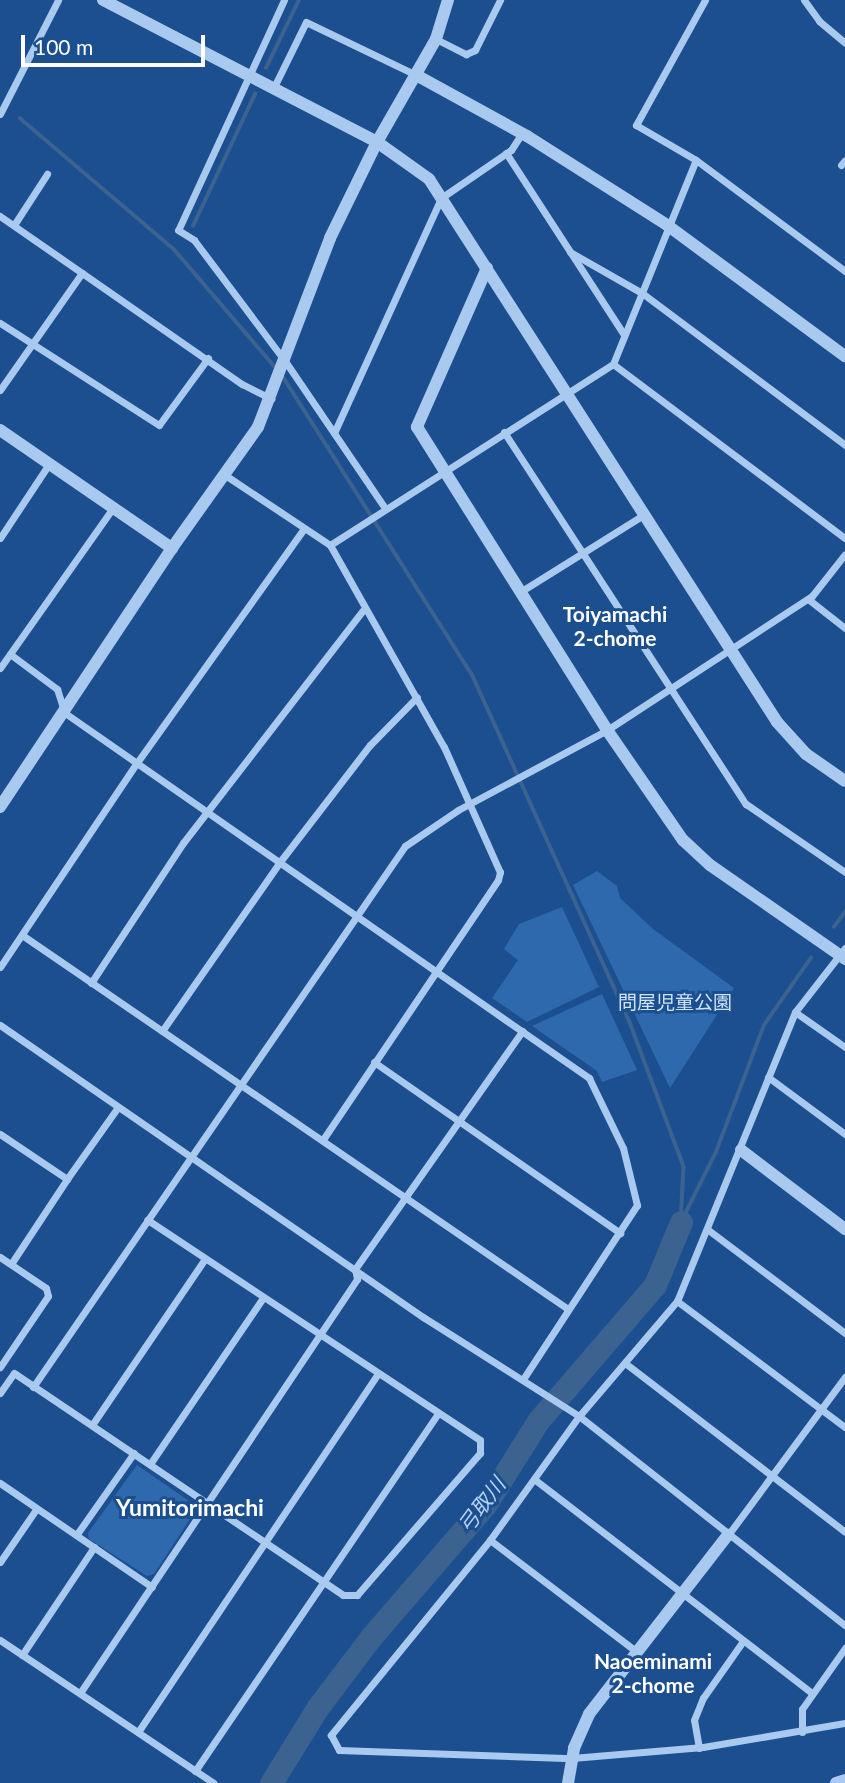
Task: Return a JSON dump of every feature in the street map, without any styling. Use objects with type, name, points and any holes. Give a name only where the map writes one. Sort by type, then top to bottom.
[{"type":"street","points":[[1,109],[58,0]]},
{"type":"street","points":[[103,0],[251,74],[377,142],[429,179],[777,722],[806,754],[845,781]]},
{"type":"street","points":[[284,0],[178,230],[194,240],[284,363],[334,433],[382,510]]},
{"type":"street","points":[[0,807],[65,713],[172,548],[258,427],[271,399],[330,238],[377,142],[436,40],[448,0]]},
{"type":"street","points":[[436,40],[466,54],[475,51],[500,0]]},
{"type":"street","points":[[705,0],[636,125],[696,160],[845,271]]},
{"type":"street","points":[[804,0],[819,22],[845,43]]},
{"type":"street","points":[[274,86],[306,22],[416,75],[522,133],[667,225],[845,356]]},
{"type":"street","points":[[334,433],[441,198],[506,153],[522,133]]},
{"type":"street","points":[[506,153],[624,335]]},
{"type":"street","points":[[330,545],[613,364],[667,225],[696,160]]},
{"type":"street","points":[[14,225],[47,174]]},
{"type":"street","points":[[0,216],[271,399]]},
{"type":"street","points":[[570,252],[642,293],[845,445]]},
{"type":"street","points":[[487,268],[417,427],[442,471],[607,730],[683,840],[710,864],[843,954],[795,1012],[741,1150],[677,1301],[579,1416],[490,1540],[331,1735],[339,1751],[572,1758],[699,1748],[845,1723]]},
{"type":"street","points":[[0,390],[82,273]]},
{"type":"street","points":[[0,323],[159,425],[208,358]]},
{"type":"street","points":[[613,364],[845,538]]},
{"type":"street","points":[[0,429],[172,548]]},
{"type":"street","points":[[504,432],[667,688],[746,804],[845,872]]},
{"type":"street","points":[[0,538],[49,464]]},
{"type":"street","points":[[225,475],[303,530],[330,545],[363,610],[417,697],[470,803],[500,872],[498,880],[323,1139]]},
{"type":"street","points":[[0,668],[113,508]]},
{"type":"street","points":[[519,592],[643,515]]},
{"type":"street","points":[[0,967],[136,764],[303,530]]},
{"type":"street","points":[[33,1387],[240,1082],[405,846],[470,803],[539,770],[607,730],[667,688],[808,599],[845,554]]},
{"type":"street","points":[[808,599],[845,628]]},
{"type":"street","points":[[90,983],[205,814],[363,610]]},
{"type":"street","points":[[10,654],[57,689],[65,713],[205,814],[356,915],[589,1078],[607,1112],[637,1195],[637,1205],[524,1378]]},
{"type":"street","points":[[162,1031],[279,863],[370,744],[417,697]]},
{"type":"street","points":[[22,935],[568,1309]]},
{"type":"street","points":[[795,1012],[845,1047]]},
{"type":"street","points":[[0,1024],[355,1269],[579,1416],[845,1625]]},
{"type":"street","points":[[80,1693],[357,1279],[355,1269],[522,1031]]},
{"type":"street","points":[[374,1062],[620,1233]]},
{"type":"street","points":[[768,1077],[845,1134]]},
{"type":"street","points":[[11,1264],[118,1107]]},
{"type":"street","points":[[0,1134],[67,1179]]},
{"type":"street","points":[[741,1150],[845,1229]]},
{"type":"street","points":[[0,1394],[14,1373],[343,1595],[357,1595],[480,1453],[480,1440],[147,1220]]},
{"type":"street","points":[[707,1229],[845,1333]]},
{"type":"street","points":[[0,1256],[46,1288],[48,1296],[0,1367]]},
{"type":"street","points":[[92,1425],[205,1259]]},
{"type":"street","points":[[150,1464],[263,1298]]},
{"type":"street","points":[[677,1301],[845,1426]]},
{"type":"street","points":[[625,1363],[845,1532]]},
{"type":"street","points":[[138,1732],[378,1374]]},
{"type":"street","points":[[569,1783],[572,1758],[589,1714],[729,1535],[845,1377]]},
{"type":"street","points":[[195,1771],[438,1413]]},
{"type":"street","points":[[77,1534],[134,1453]]},
{"type":"street","points":[[534,1479],[811,1692]]},
{"type":"street","points":[[0,1483],[152,1587]]},
{"type":"street","points":[[0,1562],[37,1508]]},
{"type":"street","points":[[490,1540],[637,1652]]},
{"type":"street","points":[[22,1655],[94,1547]]},
{"type":"street","points":[[0,1640],[214,1783]]},
{"type":"street","points":[[699,1748],[694,1720],[703,1698],[743,1641]]},
{"type":"street","points":[[802,1732],[802,1709],[811,1692],[845,1648]]},
{"type":"street","points":[[836,1783],[845,1780]]},
{"type":"green space","name":"問屋児童公園","points":[[597,871],[617,886],[620,898],[653,929],[734,988],[670,1088],[573,885]]},
{"type":"green space","points":[[562,907],[599,987],[527,1022],[492,998],[518,960],[504,949],[519,924]]},
{"type":"green space","points":[[602,994],[637,1070],[602,1082],[597,1071],[532,1026]]},
{"type":"green space","points":[[137,1465],[198,1507],[154,1574],[147,1576],[89,1539],[88,1533]]},
{"type":"waterway","points":[[266,68],[299,0]]},
{"type":"waterway","points":[[193,226],[255,94]]},
{"type":"waterway","points":[[20,118],[174,249],[277,369]]},
{"type":"waterway","points":[[282,375],[472,674],[631,1025],[684,1167],[681,1222]]},
{"type":"waterway","points":[[834,927],[845,912]]},
{"type":"waterway","points":[[682,1220],[716,1152],[764,1025],[811,958]]},
{"type":"waterway","name":"弓取川","points":[[271,1783],[318,1707],[371,1637],[486,1504],[538,1421],[655,1285],[681,1222]]},
{"type":"district","name":"Toiyamachi 2-chome","points":[[615,626]]},
{"type":"district","name":"Yumitorimachi","points":[[190,1507]]},
{"type":"district","name":"Naoeminami 2-chome","points":[[653,1673]]}]
